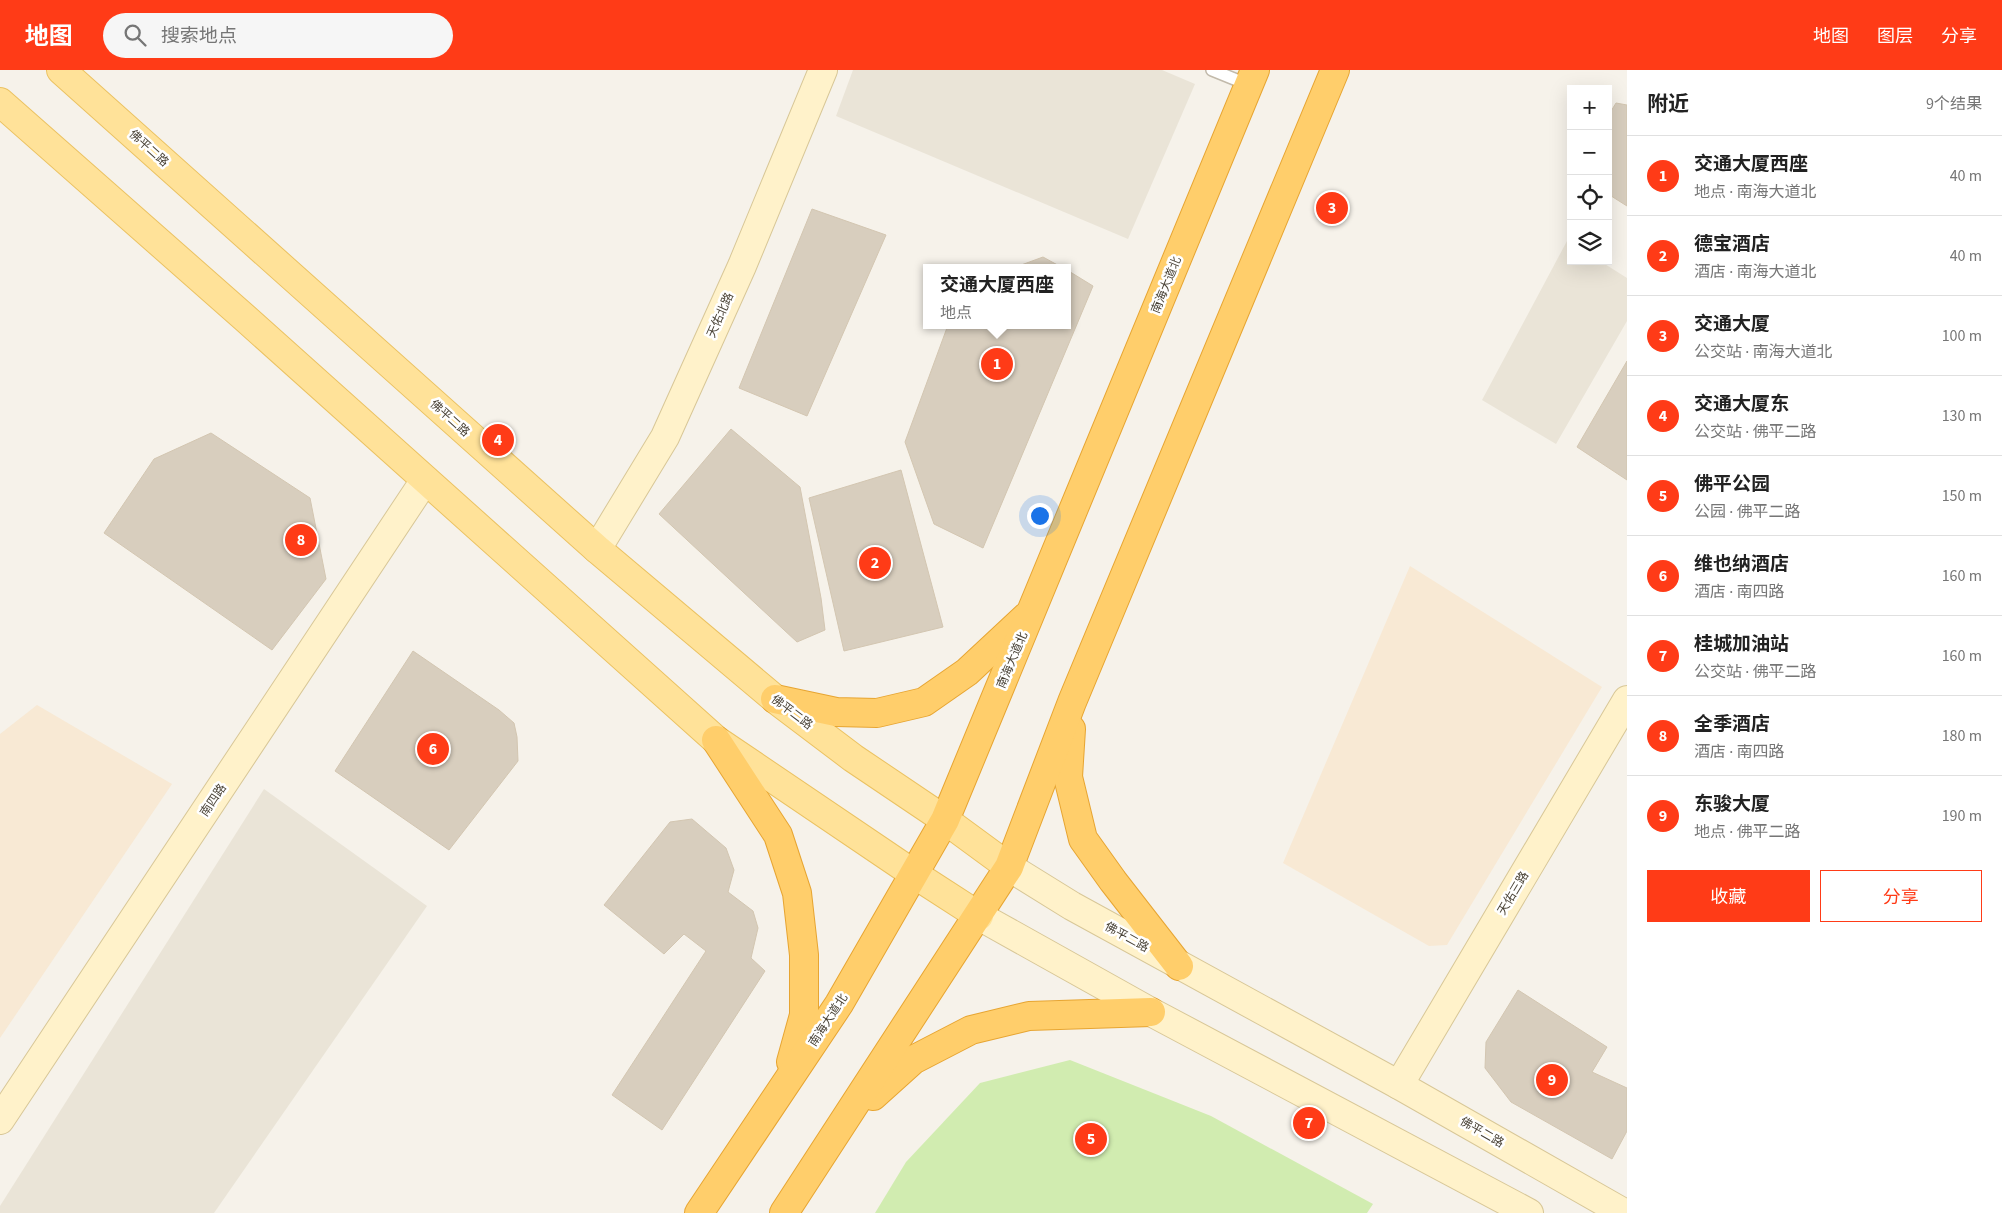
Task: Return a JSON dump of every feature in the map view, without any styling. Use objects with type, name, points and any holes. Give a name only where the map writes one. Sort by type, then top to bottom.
[{"type":"highway","points":[[784,1213],[1010,867],[1072,702],[1335,70]]},
{"type":"highway","name":"南海大道北","points":[[699,1213],[840,1004],[945,820],[1252,77]]},
{"type":"highway","points":[[774,699],[836,712],[877,713],[924,702],[966,672],[1032,611]]},
{"type":"highway","points":[[1072,702],[1068,777],[1083,839],[1179,966]]},
{"type":"highway","points":[[716,740],[778,836],[797,893],[804,955],[804,1015],[785,1086]]},
{"type":"highway","points":[[843,1124],[913,1060],[971,1030],[1029,1016],[1151,1012]]},
{"type":"main road","name":"佛平二路","points":[[61,70],[597,550],[774,699],[853,758],[945,820],[1010,867]]},
{"type":"main road","points":[[0,102],[245,318],[716,740],[979,916]]},
{"type":"street","name":"天佑北路","points":[[597,550],[665,437],[742,266],[823,70]]},
{"type":"street","name":"南四路","points":[[0,1120],[426,480]]},
{"type":"street","name":"天佑三路","points":[[1399,1085],[1627,700]]},
{"type":"street","name":"佛平二路","points":[[1010,867],[1072,906],[1399,1085],[1624,1213]]},
{"type":"street","points":[[979,916],[1151,1012],[1529,1213]]},
{"type":"lane","points":[[1212,70],[1252,77]]},
{"type":"shaded area","points":[[853,70],[1162,70],[1195,84],[1128,239],[836,116]]},
{"type":"shaded area","points":[[1567,241],[1567,265],[1606,265],[1627,278],[1627,321],[1556,444],[1482,400]]},
{"type":"shaded area","points":[[1410,566],[1602,687],[1447,945],[1429,946],[1283,863]]},
{"type":"shaded area","points":[[37,705],[172,784],[0,1038],[0,734]]},
{"type":"shaded area","points":[[264,789],[427,906],[214,1213],[0,1213],[0,1206]]},
{"type":"green space","points":[[1070,1060],[1211,1116],[1373,1204],[1367,1213],[875,1213],[906,1162],[980,1083]]},
{"type":"building","points":[[1616,103],[1627,105],[1627,206],[1612,197],[1612,110]]},
{"type":"building","points":[[812,209],[886,235],[807,416],[739,388]]},
{"type":"building","points":[[1043,257],[1056,264],[1024,264]]},
{"type":"building","points":[[1071,272],[1093,286],[983,548],[934,524],[905,442],[947,329],[1071,329]]},
{"type":"building","points":[[1627,361],[1627,480],[1577,447]]},
{"type":"building","points":[[731,429],[800,487],[821,598],[825,630],[797,642],[659,514]]},
{"type":"building","points":[[211,433],[310,498],[326,579],[272,650],[104,533],[154,459]]},
{"type":"building","points":[[901,470],[943,627],[844,651],[809,498]]},
{"type":"building","points":[[413,651],[499,710],[514,723],[517,737],[518,761],[449,850],[335,771]]},
{"type":"building","points":[[692,819],[726,848],[734,870],[728,892],[753,911],[758,928],[751,958],[765,971],[662,1130],[612,1095],[706,951],[684,934],[664,954],[604,905],[670,822]]},
{"type":"building","points":[[1518,990],[1607,1047],[1592,1072],[1627,1088],[1627,1131],[1612,1159],[1511,1102],[1485,1068],[1486,1042]]},
{"type":"place","name":"交通大厦","points":[[1332,208]]},
{"type":"place","name":"交通大厦西座","points":[[997,364]]},
{"type":"place","name":"交通大厦东","points":[[498,440]]},
{"type":"place","name":"全季酒店","points":[[301,540]]},
{"type":"place","name":"德宝酒店","points":[[875,563]]},
{"type":"place","name":"维也纳酒店","points":[[433,749]]},
{"type":"place","name":"东骏大厦","points":[[1552,1080]]},
{"type":"place","name":"桂城加油站","points":[[1309,1123]]},
{"type":"place","name":"佛平公园","points":[[1091,1139]]}]
